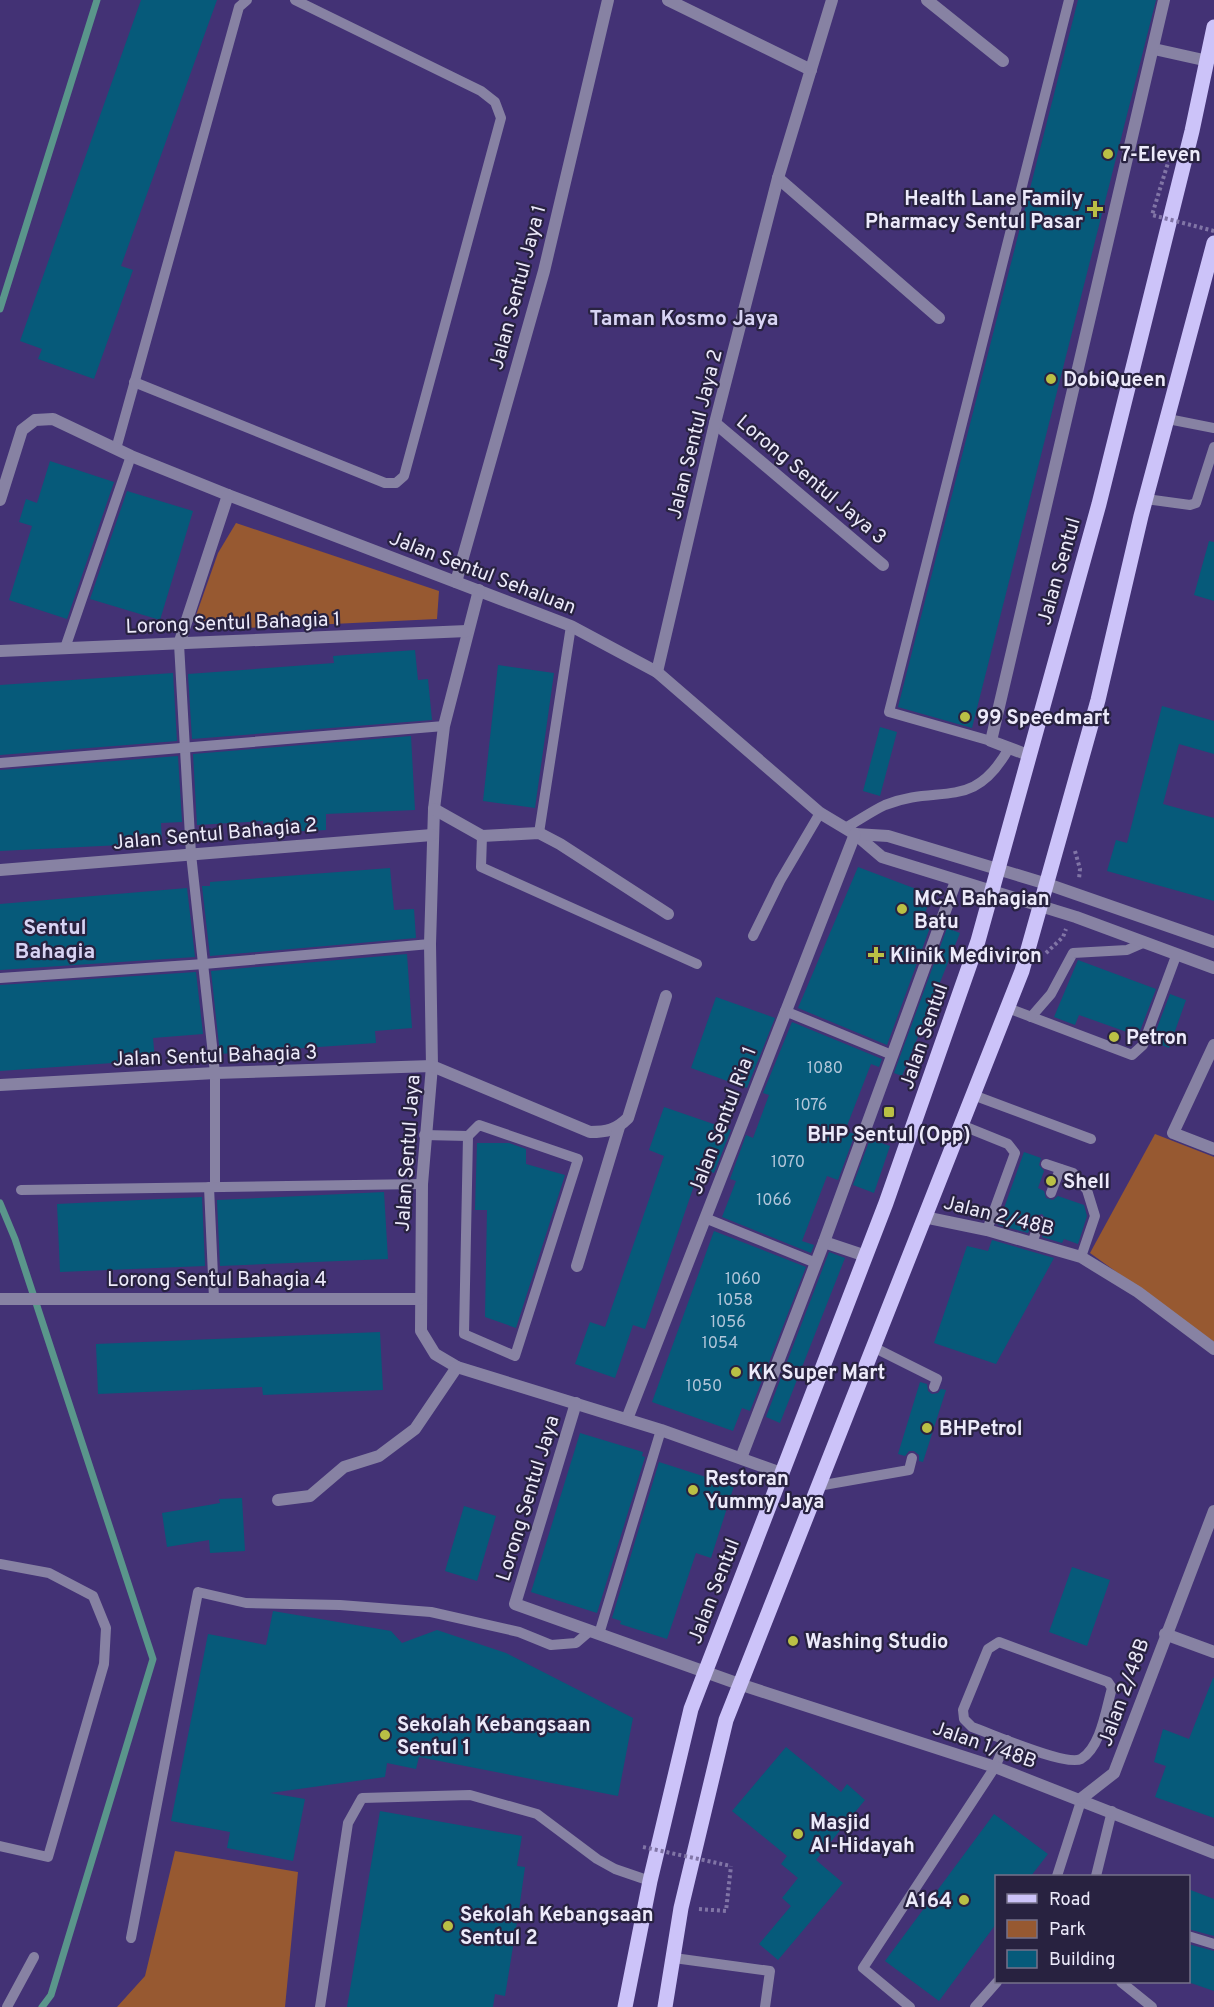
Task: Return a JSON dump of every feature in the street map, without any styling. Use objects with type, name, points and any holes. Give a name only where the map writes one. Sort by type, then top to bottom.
[{"type":"main road","name":"Jalan Sentul","points":[[625,2007],[681,1741],[704,1672],[866,1256],[978,941],[1102,493],[1208,60],[1214,27]]},
{"type":"main road","points":[[665,2007],[681,1908],[723,1731],[739,1684],[1029,950],[1098,700],[1146,499],[1214,243]]},
{"type":"street","name":"Jalan Sentul Jaya 1","points":[[456,582],[544,271],[608,0]]},
{"type":"street","points":[[668,0],[811,70]]},
{"type":"street","name":"Jalan Sentul Jaya 2","points":[[657,672],[716,423],[778,178],[832,0]]},
{"type":"street","points":[[927,0],[1003,61]]},
{"type":"street","points":[[1028,755],[991,741],[1164,0]]},
{"type":"street","points":[[1154,49],[1208,60]]},
{"type":"street","points":[[778,178],[939,318]]},
{"type":"street","name":"Jalan Sentul Sehaluan","points":[[0,500],[22,430],[35,420],[53,419],[131,456],[228,495],[571,626],[657,672],[820,813],[850,831],[882,856],[1071,916],[1214,968]]},
{"type":"street","name":"Lorong Sentul Jaya 3","points":[[716,423],[883,565]]},
{"type":"street","points":[[179,644],[228,495]]},
{"type":"street","name":"Jalan Sentul Jaya","points":[[479,590],[444,726],[434,809],[430,944],[432,1066],[424,1135],[421,1331],[435,1354],[457,1367],[662,1430],[781,1473]]},
{"type":"street","name":"Lorong Sentul Bahagia 1","points":[[0,651],[467,631]]},
{"type":"street","points":[[434,809],[482,837],[539,833],[560,844],[668,914]]},
{"type":"street","name":"Jalan Sentul Sehaluan","points":[[850,831],[888,836],[1047,884],[1214,942]]},
{"type":"street","name":"Jalan Sentul Ria 1","points":[[627,1419],[784,1011],[850,831]]},
{"type":"street","name":"Jalan Sentul Bahagia 2","points":[[0,870],[432,835]]},
{"type":"street","points":[[741,1458],[824,1242],[956,881]]},
{"type":"street","points":[[432,1066],[590,1132],[607,1132],[619,1127],[628,1118],[666,996]]},
{"type":"street","points":[[1213,1050],[1173,1133],[1214,1149]]},
{"type":"street","name":"Jalan Sentul Bahagia 3","points":[[0,1085],[214,1073],[432,1066]]},
{"type":"street","points":[[578,1266],[619,1127]]},
{"type":"street","name":"Jalan 2/48B","points":[[924,1217],[987,1230],[1081,1257],[1138,1292],[1214,1349]]},
{"type":"street","points":[[824,1242],[866,1256]]},
{"type":"street","name":"Lorong Sentul Bahagia 4","points":[[0,1299],[420,1299]]},
{"type":"street","points":[[278,1500],[310,1496],[344,1467],[379,1456],[415,1429],[457,1367]]},
{"type":"street","name":"Lorong Sentul Jaya","points":[[515,1604],[576,1403]]},
{"type":"street","name":"Jalan 2/48B","points":[[1082,1798],[1114,1773],[1165,1634],[1214,1511]]},
{"type":"street","name":"Jalan 1/48B","points":[[515,1604],[739,1684],[995,1767],[1082,1798],[1214,1853]]},
{"type":"street","points":[[1165,1634],[1214,1652]]},
{"type":"lane","points":[[116,449],[238,7],[247,0]]},
{"type":"lane","points":[[134,382],[385,483],[396,483],[404,477],[501,118],[495,102],[481,91],[295,0]]},
{"type":"lane","points":[[991,741],[889,712],[1069,0]]},
{"type":"lane","points":[[1168,419],[1214,428]]},
{"type":"lane","points":[[1146,499],[1190,505],[1196,502],[1214,447]]},
{"type":"lane","points":[[65,648],[131,456]]},
{"type":"lane","points":[[539,833],[571,626]]},
{"type":"lane","points":[[179,644],[191,854],[214,1073],[212,1187],[214,1298]]},
{"type":"lane","points":[[0,763],[444,726]]},
{"type":"lane","points":[[850,831],[885,805],[911,798],[966,792],[996,771],[1009,748]]},
{"type":"lane","points":[[753,936],[784,873],[820,813]]},
{"type":"lane","points":[[482,837],[481,867],[697,964]]},
{"type":"lane","points":[[1031,1017],[1051,994],[1073,953],[1127,950],[1143,943]]},
{"type":"lane","points":[[0,978],[204,964],[430,944]]},
{"type":"lane","points":[[1008,1008],[1132,1055],[1143,1045],[1176,956]]},
{"type":"lane","points":[[784,1011],[892,1055]]},
{"type":"lane","points":[[973,1095],[1091,1139]]},
{"type":"lane","points":[[424,1135],[468,1136],[479,1125],[578,1159],[515,1356],[464,1334],[468,1136]]},
{"type":"lane","points":[[961,1125],[1008,1144],[1019,1154],[987,1230]]},
{"type":"lane","points":[[1046,1164],[1073,1173],[1087,1190],[1095,1216],[1081,1257]]},
{"type":"lane","points":[[1051,1193],[1060,1168]]},
{"type":"lane","points":[[21,1190],[422,1184]]},
{"type":"lane","points":[[705,1218],[816,1263]]},
{"type":"lane","points":[[1032,1243],[1040,1221]]},
{"type":"lane","points":[[873,1347],[937,1379],[934,1386]]},
{"type":"lane","points":[[130,1938],[198,1592],[246,1603],[431,1612],[519,1632],[551,1645],[576,1643],[595,1633],[662,1430]]},
{"type":"lane","points":[[818,1486],[909,1470],[912,1458]]},
{"type":"lane","points":[[0,1564],[49,1573],[93,1596],[106,1628],[104,1664],[48,1857],[0,1846]]},
{"type":"lane","points":[[999,1642],[1048,1658],[1098,1677],[1112,1688],[1095,1740],[1080,1759],[1072,1761],[1007,1740],[972,1727],[964,1719],[963,1710],[992,1644],[999,1642]]},
{"type":"lane","points":[[910,2007],[863,1968],[995,1767],[1007,1740]]},
{"type":"lane","points":[[320,2007],[348,1823],[362,1798],[470,1795],[537,1814],[597,1860],[650,1881]]},
{"type":"lane","points":[[1057,1875],[1082,1798]]},
{"type":"lane","points":[[1096,1875],[1112,1811]]},
{"type":"lane","points":[[1190,1937],[1214,1944]]},
{"type":"lane","points":[[7,2007],[34,1957]]},
{"type":"lane","points":[[674,1958],[770,1971],[765,2007]]},
{"type":"lane","points":[[975,2007],[995,1983]]},
{"type":"lane","points":[[1122,1983],[1152,2007]]},
{"type":"path","points":[[1171,153],[1152,215],[1214,231]]},
{"type":"path","points":[[1059,840],[1073,847],[1080,869],[1078,895]]},
{"type":"path","points":[[1029,950],[1045,954],[1062,937],[1071,916]]},
{"type":"path","points":[[643,1847],[731,1866],[726,1911],[681,1908]]},
{"type":"green space","points":[[236,523],[439,591],[437,619],[206,630],[194,621],[218,553]]},
{"type":"green space","points":[[1155,1134],[1214,1157],[1214,1342],[1090,1253]]},
{"type":"green space","points":[[175,1851],[298,1872],[285,2007],[117,2007],[145,1976]]},
{"type":"building","points":[[141,0],[217,0],[121,266],[133,270],[94,379],[38,359],[42,349],[20,341]]},
{"type":"building","points":[[1078,0],[1156,0],[972,728],[898,707]]},
{"type":"building","points":[[50,461],[114,482],[67,619],[9,600],[32,526],[19,522],[26,499],[37,503]]},
{"type":"building","points":[[127,491],[193,511],[160,620],[90,599]]},
{"type":"building","points":[[1209,541],[1214,542],[1214,601],[1194,595]]},
{"type":"building","points":[[415,650],[418,680],[428,679],[432,720],[192,739],[188,674],[334,663],[333,656]]},
{"type":"building","points":[[498,665],[554,673],[535,808],[483,801]]},
{"type":"building","points":[[173,673],[177,741],[0,755],[0,685]]},
{"type":"building","points":[[1162,706],[1214,721],[1214,754],[1179,744],[1163,804],[1214,818],[1214,901],[1107,871],[1116,840],[1127,843]]},
{"type":"building","points":[[880,727],[897,732],[880,796],[863,791]]},
{"type":"building","points":[[411,736],[415,810],[326,814],[326,830],[264,833],[263,821],[197,825],[193,754]]},
{"type":"building","points":[[178,756],[182,822],[161,823],[162,843],[0,851],[0,770]]},
{"type":"building","points":[[858,867],[932,895],[923,918],[932,922],[887,1045],[798,1008]]},
{"type":"building","points":[[390,868],[394,910],[414,909],[416,938],[210,956],[202,886],[210,886],[210,882]]},
{"type":"building","points":[[187,888],[195,957],[0,970],[0,904]]},
{"type":"building","points":[[947,928],[960,933],[902,1076],[894,1073]]},
{"type":"building","points":[[407,954],[412,1028],[375,1031],[376,1043],[220,1054],[211,971]]},
{"type":"building","points":[[1078,960],[1156,989],[1138,1036],[1079,1015],[1075,1025],[1054,1017]]},
{"type":"building","points":[[196,972],[203,1034],[153,1038],[155,1060],[0,1071],[0,985]]},
{"type":"building","points":[[1170,994],[1186,1000],[1169,1048],[1152,1041]]},
{"type":"building","points":[[716,997],[775,1018],[747,1088],[691,1068]]},
{"type":"building","points":[[792,1022],[882,1059],[879,1067],[871,1064],[845,1131],[855,1134],[838,1180],[827,1176],[802,1241],[814,1245],[811,1253],[722,1217],[736,1181],[730,1179],[746,1135],[753,1138],[769,1095],[763,1093]]},
{"type":"building","points":[[664,1107],[731,1130],[714,1173],[700,1168],[645,1329],[633,1325],[615,1378],[575,1364],[590,1322],[605,1327],[664,1156],[649,1150]]},
{"type":"building","points":[[870,1139],[890,1146],[874,1193],[853,1185]]},
{"type":"building","points":[[477,1143],[509,1143],[526,1149],[526,1164],[565,1175],[516,1328],[485,1317],[487,1210],[475,1210]]},
{"type":"building","points":[[1024,1152],[1041,1158],[1039,1165],[1044,1171],[1038,1188],[1044,1191],[1046,1198],[1053,1200],[1058,1196],[1084,1205],[1087,1216],[1078,1244],[1064,1239],[1062,1243],[1042,1237],[1047,1220],[1042,1214],[1035,1216],[1028,1233],[998,1225]]},
{"type":"building","points":[[384,1192],[388,1259],[220,1266],[217,1200]]},
{"type":"building","points":[[202,1197],[205,1266],[60,1272],[57,1204]]},
{"type":"building","points":[[714,1231],[806,1267],[750,1411],[742,1408],[733,1431],[652,1402]]},
{"type":"building","points":[[992,1240],[1054,1258],[996,1364],[934,1343],[967,1246],[988,1251]]},
{"type":"building","points":[[829,1252],[845,1258],[780,1423],[766,1417]]},
{"type":"building","points":[[380,1332],[383,1390],[263,1395],[262,1387],[98,1394],[96,1344]]},
{"type":"building","points":[[920,1382],[927,1384],[928,1391],[932,1394],[938,1393],[941,1389],[946,1390],[923,1462],[919,1461],[919,1455],[914,1451],[909,1451],[905,1456],[898,1454]]},
{"type":"building","points":[[580,1433],[643,1452],[642,1456],[645,1457],[597,1613],[531,1592]]},
{"type":"building","points":[[659,1462],[734,1486],[711,1558],[696,1553],[667,1639],[620,1624],[621,1621],[612,1618]]},
{"type":"building","points":[[242,1498],[245,1551],[210,1553],[209,1540],[167,1547],[162,1513],[220,1503],[219,1499]]},
{"type":"building","points":[[464,1506],[496,1516],[477,1581],[445,1571]]},
{"type":"building","points":[[1072,1567],[1110,1580],[1087,1646],[1049,1632]]},
{"type":"building","points":[[273,1611],[391,1631],[402,1643],[437,1630],[506,1653],[633,1718],[618,1796],[419,1757],[416,1769],[387,1763],[385,1777],[270,1793],[305,1799],[293,1861],[227,1848],[230,1832],[171,1821],[208,1634],[266,1645]]},
{"type":"building","points":[[1213,1678],[1214,1818],[1155,1797],[1166,1766],[1154,1762],[1163,1729],[1189,1739]]},
{"type":"building","name":"Masjid Al-Hidayah","points":[[786,1747],[841,1792],[847,1784],[865,1800],[816,1860],[843,1883],[778,1960],[759,1944],[791,1906],[782,1898],[798,1878],[781,1864],[787,1856],[732,1811]]},
{"type":"building","points":[[380,1811],[522,1836],[517,1866],[525,1867],[505,1996],[495,1994],[493,2007],[347,2007]]},
{"type":"building","name":"A164","points":[[994,1814],[1048,1854],[1032,1875],[995,1875],[995,1925],[939,2001],[885,1961]]},
{"type":"building","points":[[1190,1890],[1214,1899],[1214,1936],[1190,1930]]},
{"type":"building","points":[[1190,1945],[1214,1951],[1214,1991],[1190,1983]]},
{"type":"waterway","points":[[0,309],[97,0]]},
{"type":"waterway","points":[[0,1203],[15,1239],[153,1659],[51,1995],[42,2007]]},
{"type":"place","name":"7-Eleven","points":[[1108,154]]},
{"type":"place","name":"Health Lane Family Pharmacy Sentul Pasar","points":[[1095,209]]},
{"type":"place","name":"DobiQueen","points":[[1051,379]]},
{"type":"place","name":"99 Speedmart","points":[[965,717]]},
{"type":"place","name":"MCA Bahagian Batu","points":[[902,909]]},
{"type":"place","name":"Klinik Mediviron","points":[[876,955]]},
{"type":"place","name":"Petron","points":[[1114,1037]]},
{"type":"place","name":"BHP Sentul (Opp)","points":[[889,1112]]},
{"type":"place","name":"Shell","points":[[1051,1181]]},
{"type":"place","name":"KK Super Mart","points":[[736,1372]]},
{"type":"place","name":"BHPetrol","points":[[927,1428]]},
{"type":"place","name":"Restoran Yummy Jaya","points":[[693,1490]]},
{"type":"place","name":"Washing Studio","points":[[793,1641]]},
{"type":"place","name":"Sekolah Kebangsaan Sentul 1","points":[[385,1735]]},
{"type":"place","name":"Masjid Al-Hidayah","points":[[798,1834]]},
{"type":"place","name":"A164","points":[[964,1900]]},
{"type":"place","name":"Sekolah Kebangsaan Sentul 2","points":[[448,1926]]},
{"type":"district","name":"Taman Kosmo Jaya","points":[[684,318]]},
{"type":"district","name":"Sentul Bahagia","points":[[55,939]]}]
